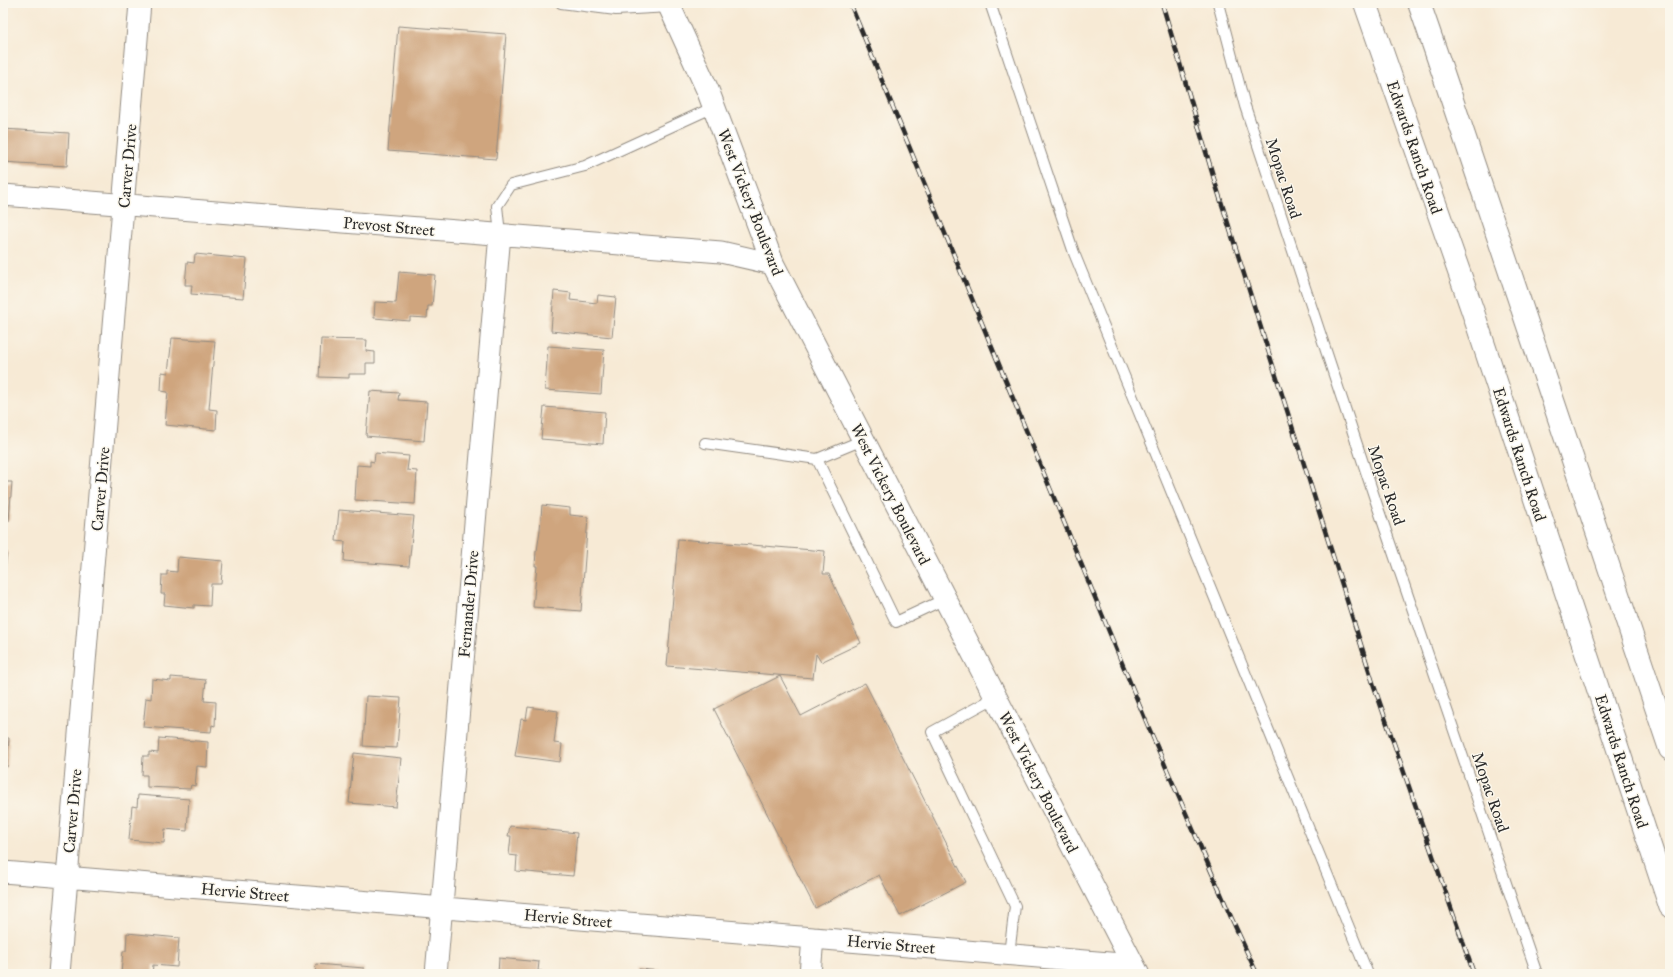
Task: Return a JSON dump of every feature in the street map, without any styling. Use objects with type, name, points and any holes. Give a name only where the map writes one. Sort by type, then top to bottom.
[{"type":"street","name":"Carver Drive","points":[[58,974],[140,3]]},
{"type":"street","name":"Edwards Ranch Road","points":[[1365,3],[1472,309],[1670,906]]},
{"type":"street","points":[[1418,3],[1441,66],[1670,749]]},
{"type":"street","name":"West Vickery Boulevard","points":[[669,5],[714,107],[773,264],[1135,970]]},
{"type":"street","name":"Prevost Street","points":[[3,195],[721,252],[773,264]]},
{"type":"street","name":"Fernander Drive","points":[[436,974],[500,234]]},
{"type":"street","name":"Hervie Street","points":[[3,872],[1009,954],[1135,970]]},
{"type":"street","points":[[810,974],[813,938]]},
{"type":"lane","points":[[561,3],[616,10],[669,5]]},
{"type":"lane","points":[[990,3],[1074,253],[1368,974]]},
{"type":"lane","name":"Mopac Road","points":[[1218,3],[1245,106],[1380,512],[1537,974]]},
{"type":"lane","points":[[500,234],[496,206],[511,185],[585,166],[714,107]]},
{"type":"lane","points":[[705,443],[817,459],[864,440]]},
{"type":"lane","points":[[817,459],[896,622],[945,599]]},
{"type":"lane","points":[[996,697],[932,732],[1015,906],[1009,954]]},
{"type":"building","points":[[398,26],[506,34],[496,159],[388,151]]},
{"type":"building","points":[[3,129],[69,133],[67,166],[3,162]]},
{"type":"building","points":[[195,254],[247,259],[243,298],[191,294],[192,285],[185,285],[187,262],[194,263]]},
{"type":"building","points":[[399,272],[435,275],[432,306],[428,306],[427,318],[410,317],[410,321],[374,318],[375,302],[396,303]]},
{"type":"building","points":[[554,291],[571,293],[570,300],[597,303],[598,295],[616,297],[612,337],[551,331]]},
{"type":"building","points":[[172,338],[215,341],[209,409],[217,410],[216,430],[165,425],[168,392],[161,391],[162,372],[168,373]]},
{"type":"building","points":[[321,339],[367,340],[366,351],[375,352],[375,363],[366,363],[366,374],[349,374],[349,378],[319,377]]},
{"type":"building","points":[[548,346],[604,350],[601,394],[545,390]]},
{"type":"building","points":[[370,391],[399,393],[398,400],[427,402],[424,441],[366,436]]},
{"type":"building","points":[[544,407],[605,412],[603,444],[541,439]]},
{"type":"building","points":[[375,453],[409,456],[407,470],[417,471],[415,504],[355,500],[357,465],[370,466],[370,461],[374,462]]},
{"type":"building","points":[[3,482],[12,482],[9,521],[3,520]]},
{"type":"building","points":[[542,505],[570,508],[570,515],[588,517],[581,611],[533,607],[537,566],[535,566],[536,551],[540,530]]},
{"type":"building","points":[[339,510],[414,516],[409,566],[344,561],[345,542],[336,541]]},
{"type":"building","points":[[678,539],[825,551],[823,574],[829,574],[861,643],[821,662],[816,654],[813,678],[667,666]]},
{"type":"building","points":[[3,552],[7,552],[4,578],[3,578]]},
{"type":"building","points":[[178,557],[223,561],[221,584],[211,584],[210,606],[194,605],[194,608],[164,605],[165,594],[161,594],[162,575],[167,575],[167,571],[177,572]]},
{"type":"building","points":[[780,676],[801,716],[865,683],[966,882],[900,916],[879,875],[815,908],[714,709]]},
{"type":"building","points":[[171,677],[206,680],[204,701],[216,702],[215,726],[212,725],[211,732],[143,727],[146,698],[151,699],[152,679],[171,681]]},
{"type":"building","points":[[366,696],[401,698],[397,748],[363,746]]},
{"type":"building","points":[[528,707],[558,711],[554,743],[562,744],[560,762],[515,756],[521,719],[526,720]]},
{"type":"building","points":[[3,738],[9,738],[7,767],[3,767]]},
{"type":"building","points":[[159,738],[208,742],[207,767],[197,766],[195,786],[191,785],[190,789],[147,787],[147,775],[142,775],[143,756],[149,756],[149,752],[158,753]]},
{"type":"building","points":[[354,753],[401,758],[396,807],[349,803]]},
{"type":"building","points":[[138,795],[189,799],[187,831],[165,829],[164,843],[129,840],[132,806],[137,807]]},
{"type":"building","points":[[510,826],[577,833],[573,876],[516,871],[517,856],[509,855],[511,836],[508,836]]},
{"type":"building","points":[[127,933],[179,938],[177,967],[153,965],[152,974],[121,974],[123,951],[126,951]]},
{"type":"building","points":[[499,958],[539,962],[538,971],[542,971],[541,974],[498,974]]},
{"type":"building","points":[[316,964],[364,968],[364,974],[315,974]]},
{"type":"building","points":[[639,969],[670,972],[670,974],[639,974]]},
{"type":"railway","points":[[850,3],[1148,726],[1257,974]]},
{"type":"railway","points":[[1162,3],[1214,179],[1374,686],[1474,974]]}]
